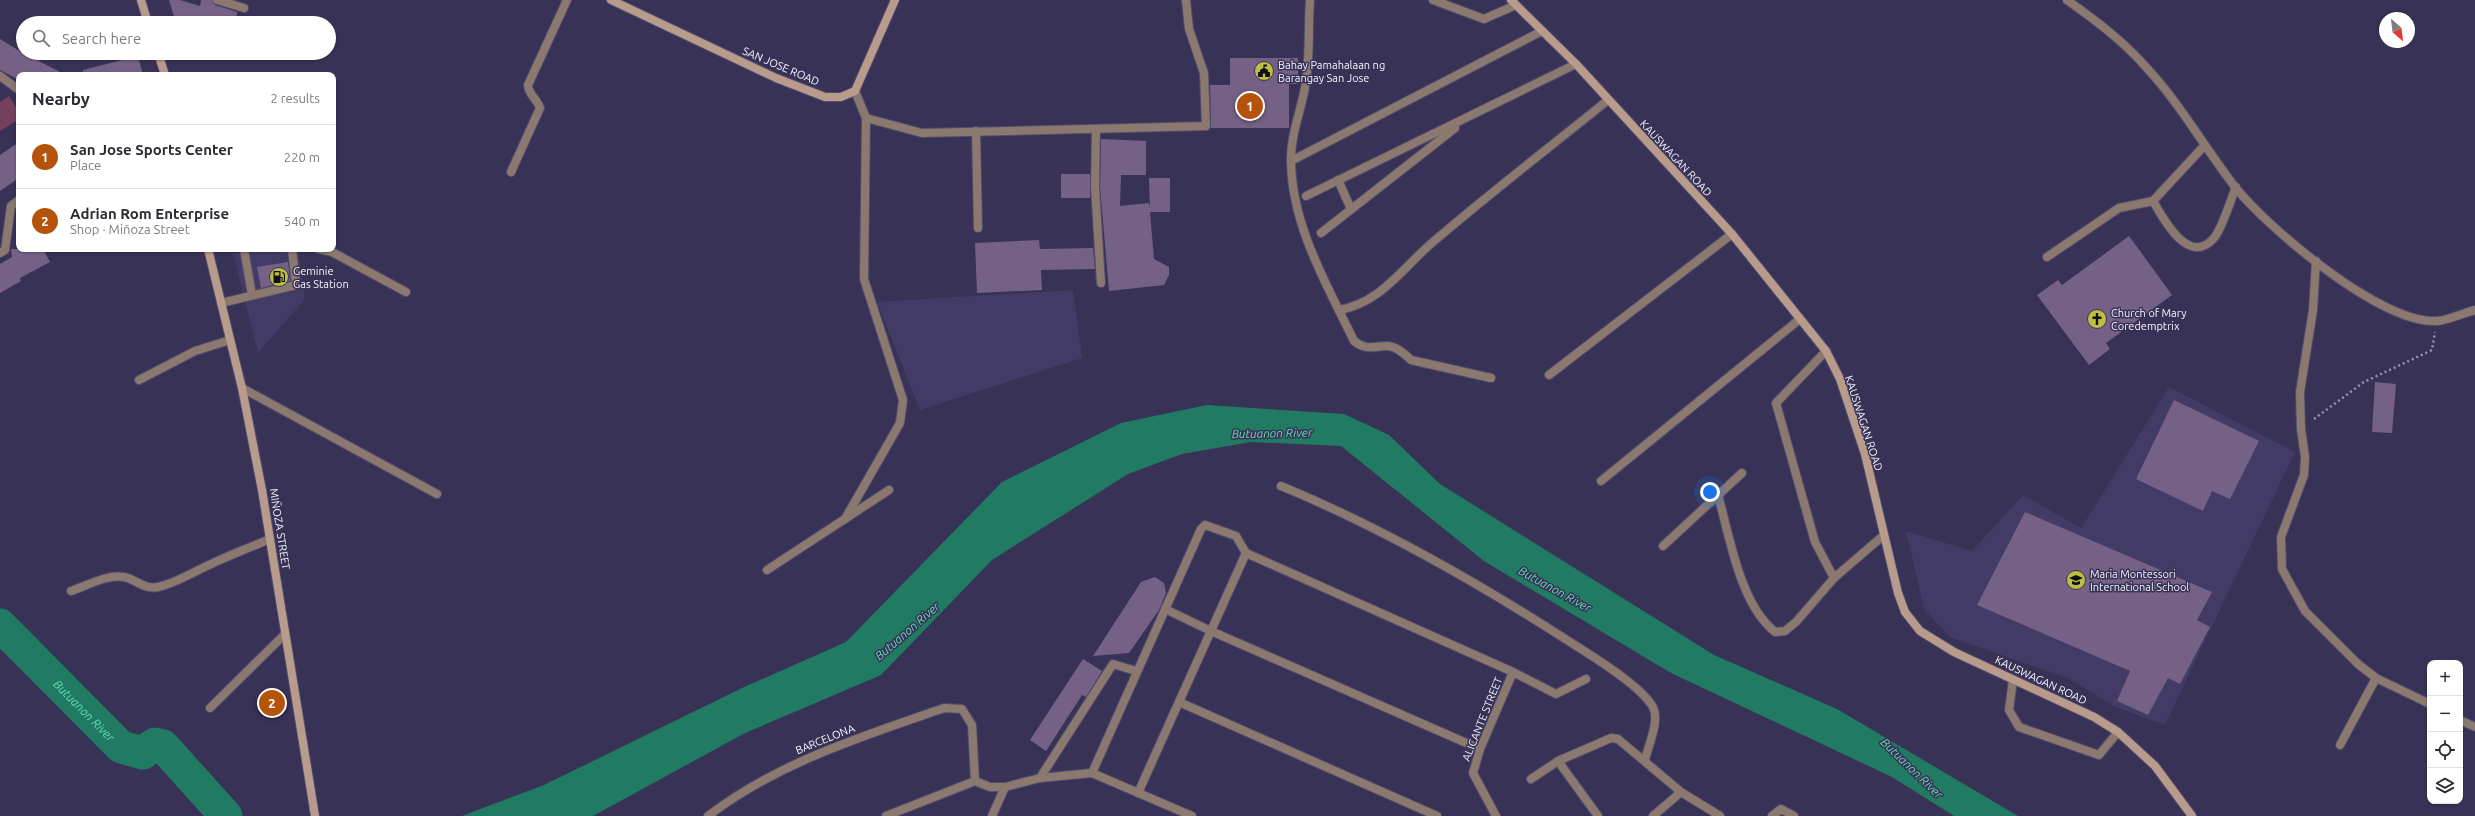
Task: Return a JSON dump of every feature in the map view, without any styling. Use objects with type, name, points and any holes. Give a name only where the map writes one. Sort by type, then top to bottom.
[{"type":"street","points":[[141,0],[146,16]]},
{"type":"street","points":[[217,0],[244,8]]},
{"type":"street","points":[[511,172],[540,108],[530,93],[528,85],[567,0]]},
{"type":"street","name":"SAN JOSE ROAD","points":[[611,0],[776,78],[824,97],[841,97],[855,91]]},
{"type":"street","points":[[845,519],[900,423],[902,400],[864,279],[866,118],[855,91],[895,0]]},
{"type":"street","points":[[866,118],[922,133],[1206,126],[1204,73],[1189,29],[1186,0]]},
{"type":"street","points":[[1310,0],[1307,80],[1303,102],[1293,134],[1290,161],[1293,194],[1314,260],[1354,341],[1361,346],[1366,349],[1388,346],[1403,353],[1411,360],[1491,378]]},
{"type":"street","points":[[1433,0],[1484,19],[1514,3]]},
{"type":"street","points":[[2067,0],[2117,37],[2145,66],[2171,96],[2204,146],[2236,187],[2260,214],[2346,284],[2375,301],[2399,312],[2437,321],[2475,310]]},
{"type":"street","name":"KAUSWAGAN ROAD","points":[[1514,3],[1576,64],[1732,234],[1826,351],[1840,379],[1856,427],[1898,593],[1905,612],[1920,630],[1954,652],[2094,717],[2118,732],[2155,766],[2192,816]]},
{"type":"street","points":[[1290,161],[1542,31]]},
{"type":"street","points":[[160,60],[164,72]]},
{"type":"street","points":[[1306,196],[1576,64]]},
{"type":"street","points":[[0,76],[16,88]]},
{"type":"street","points":[[1338,310],[1356,307],[1388,286],[1432,242],[1608,100]]},
{"type":"street","points":[[1321,233],[1468,118]]},
{"type":"street","points":[[1096,129],[1095,187],[1101,283]]},
{"type":"street","points":[[976,131],[978,228]]},
{"type":"street","points":[[2048,257],[2119,208],[2154,201],[2204,146]]},
{"type":"street","points":[[1338,180],[1351,209]]},
{"type":"street","points":[[2154,201],[2183,244],[2194,248],[2200,247],[2214,238],[2236,187]]},
{"type":"street","points":[[0,253],[5,250],[11,206],[16,202]]},
{"type":"street","points":[[1549,375],[1732,234]]},
{"type":"street","name":"MIÑOZA STREET","points":[[209,252],[242,388],[270,539],[314,816]]},
{"type":"street","points":[[245,252],[252,295]]},
{"type":"street","points":[[221,303],[296,285],[292,252]]},
{"type":"street","points":[[332,252],[406,292]]},
{"type":"street","points":[[2316,261],[2313,310],[2300,392],[2301,429],[2305,457],[2304,475],[2281,537],[2282,569],[2305,611],[2342,649],[2376,678],[2427,703]]},
{"type":"street","points":[[1601,481],[1800,319]]},
{"type":"street","points":[[139,380],[195,351],[230,340]]},
{"type":"street","points":[[1826,351],[1776,403],[1815,542],[1834,578]]},
{"type":"street","points":[[242,388],[437,494]]},
{"type":"street","points":[[1663,546],[1742,473]]},
{"type":"street","points":[[1280,486],[1343,511],[1457,571],[1592,656],[1637,689],[1653,708],[1656,717],[1645,760]]},
{"type":"street","points":[[767,570],[889,490]]},
{"type":"street","points":[[1718,495],[1748,598],[1762,622],[1775,632],[1785,631],[1796,622],[1834,578],[1884,535]]},
{"type":"street","points":[[1092,773],[1136,672],[1201,529],[1205,524],[1236,536],[1246,553],[1513,672],[1556,694],[1586,679]]},
{"type":"street","points":[[71,591],[112,577],[122,576],[133,579],[144,587],[157,588],[183,579],[211,564],[270,539]]},
{"type":"street","points":[[1138,793],[1246,553]]},
{"type":"street","points":[[1165,609],[1211,631],[1480,749]]},
{"type":"street","points":[[210,708],[285,634]]},
{"type":"street","points":[[1040,778],[1113,664],[1136,672]]},
{"type":"street","name":"ALICANTE STREET","points":[[1496,816],[1472,773],[1480,749],[1513,672]]},
{"type":"street","points":[[2340,744],[2376,678]]},
{"type":"street","points":[[2013,680],[2009,710],[2019,727],[2099,755],[2118,732]]},
{"type":"street","points":[[1179,702],[1437,816]]},
{"type":"street","name":"BARCELONA","points":[[708,816],[768,776],[832,746],[944,708],[962,709],[972,725],[975,781]]},
{"type":"street","points":[[2463,721],[2475,727]]},
{"type":"street","points":[[1531,780],[1558,761],[1611,738],[1618,739],[1645,760],[1681,792],[1720,816]]},
{"type":"street","points":[[1558,761],[1598,816]]},
{"type":"street","points":[[886,816],[903,812],[975,781],[990,787],[1005,787],[1040,778],[1092,773],[1192,816]]},
{"type":"street","points":[[992,816],[1005,787]]},
{"type":"street","points":[[1653,816],[1681,792]]},
{"type":"street","points":[[1772,816],[1781,809],[1794,816]]},
{"type":"path","points":[[2301,429],[2364,382],[2432,350],[2437,321]]},
{"type":"shaded area","points":[[9,96],[16,107],[16,121],[0,131],[0,102]]},
{"type":"shaded area","points":[[298,252],[305,299],[258,353],[233,253]]},
{"type":"shaded area","points":[[1073,290],[1082,358],[920,410],[877,302]]},
{"type":"shaded area","name":"Maria Montessori International School","points":[[2169,387],[2295,452],[2165,725],[2115,707],[2070,679],[1950,637],[1924,609],[1906,531],[1972,551],[2023,495],[2081,528]]},
{"type":"water","points":[[1207,405],[1344,414],[1389,435],[1440,484],[1714,655],[1837,709],[2018,816],[1954,816],[1892,777],[1671,673],[1484,561],[1341,446],[1251,442],[1182,454],[1128,474],[992,560],[881,675],[745,733],[593,816],[462,816],[544,785],[742,688],[846,642],[1002,482],[1121,423]]},
{"type":"building","points":[[169,0],[180,0],[200,6],[201,0],[212,0],[215,5],[237,12],[237,16],[174,16]]},
{"type":"building","points":[[0,39],[16,49],[16,60],[37,60],[60,72],[16,72],[16,78],[0,70]]},
{"type":"building","points":[[1230,58],[1298,58],[1298,84],[1289,84],[1289,128],[1211,128],[1210,85],[1230,85]]},
{"type":"building","points":[[122,60],[139,60],[142,72],[83,72],[83,70]]},
{"type":"building","points":[[1101,139],[1146,141],[1146,175],[1121,175],[1120,206],[1149,203],[1150,208],[1149,178],[1170,178],[1170,212],[1150,212],[1154,259],[1169,267],[1169,275],[1164,285],[1109,291],[1100,187]]},
{"type":"building","points":[[16,144],[16,180],[0,191],[0,155]]},
{"type":"building","points":[[1061,174],[1090,174],[1090,198],[1061,198]]},
{"type":"building","name":"Church of Mary Coredemptrix","points":[[2129,236],[2172,295],[2106,343],[2110,349],[2089,365],[2037,295],[2058,280],[2062,285]]},
{"type":"building","points":[[1039,240],[1040,249],[1093,248],[1095,269],[1041,270],[1042,290],[977,293],[975,243]]},
{"type":"building","points":[[11,249],[16,249],[16,252],[45,252],[50,262],[20,278],[21,281],[0,293],[0,264],[12,257]]},
{"type":"building","points":[[288,262],[290,281],[261,288],[257,267]]},
{"type":"building","points":[[2375,382],[2396,384],[2392,433],[2372,432]]},
{"type":"building","points":[[2174,400],[2259,441],[2230,499],[2212,491],[2203,511],[2136,479]]},
{"type":"building","points":[[2025,512],[2212,592],[2197,620],[2210,627],[2180,684],[2168,678],[2148,715],[2117,701],[2130,671],[1977,605]]},
{"type":"building","points":[[1155,577],[1164,583],[1166,593],[1159,610],[1129,653],[1093,656],[1141,582]]},
{"type":"building","points":[[1083,659],[1102,671],[1086,697],[1082,695],[1046,751],[1030,740]]},
{"type":"waterway","name":"Butuanon River","points":[[0,625],[121,747],[143,753],[155,744],[163,746],[226,816]]},
{"type":"place","name":"Bahay Pamahalaan ng Barangay San Jose","points":[[1264,71]]},
{"type":"place","name":"San Jose Sports Center","points":[[1250,106]]},
{"type":"place","name":"Geminie Gas Station","points":[[279,277]]},
{"type":"place","name":"Church of Mary Coredemptrix","points":[[2097,319]]},
{"type":"place","name":"Maria Montessori International School","points":[[2076,580]]},
{"type":"place","name":"Adrian Rom Enterprise","points":[[272,703]]}]
